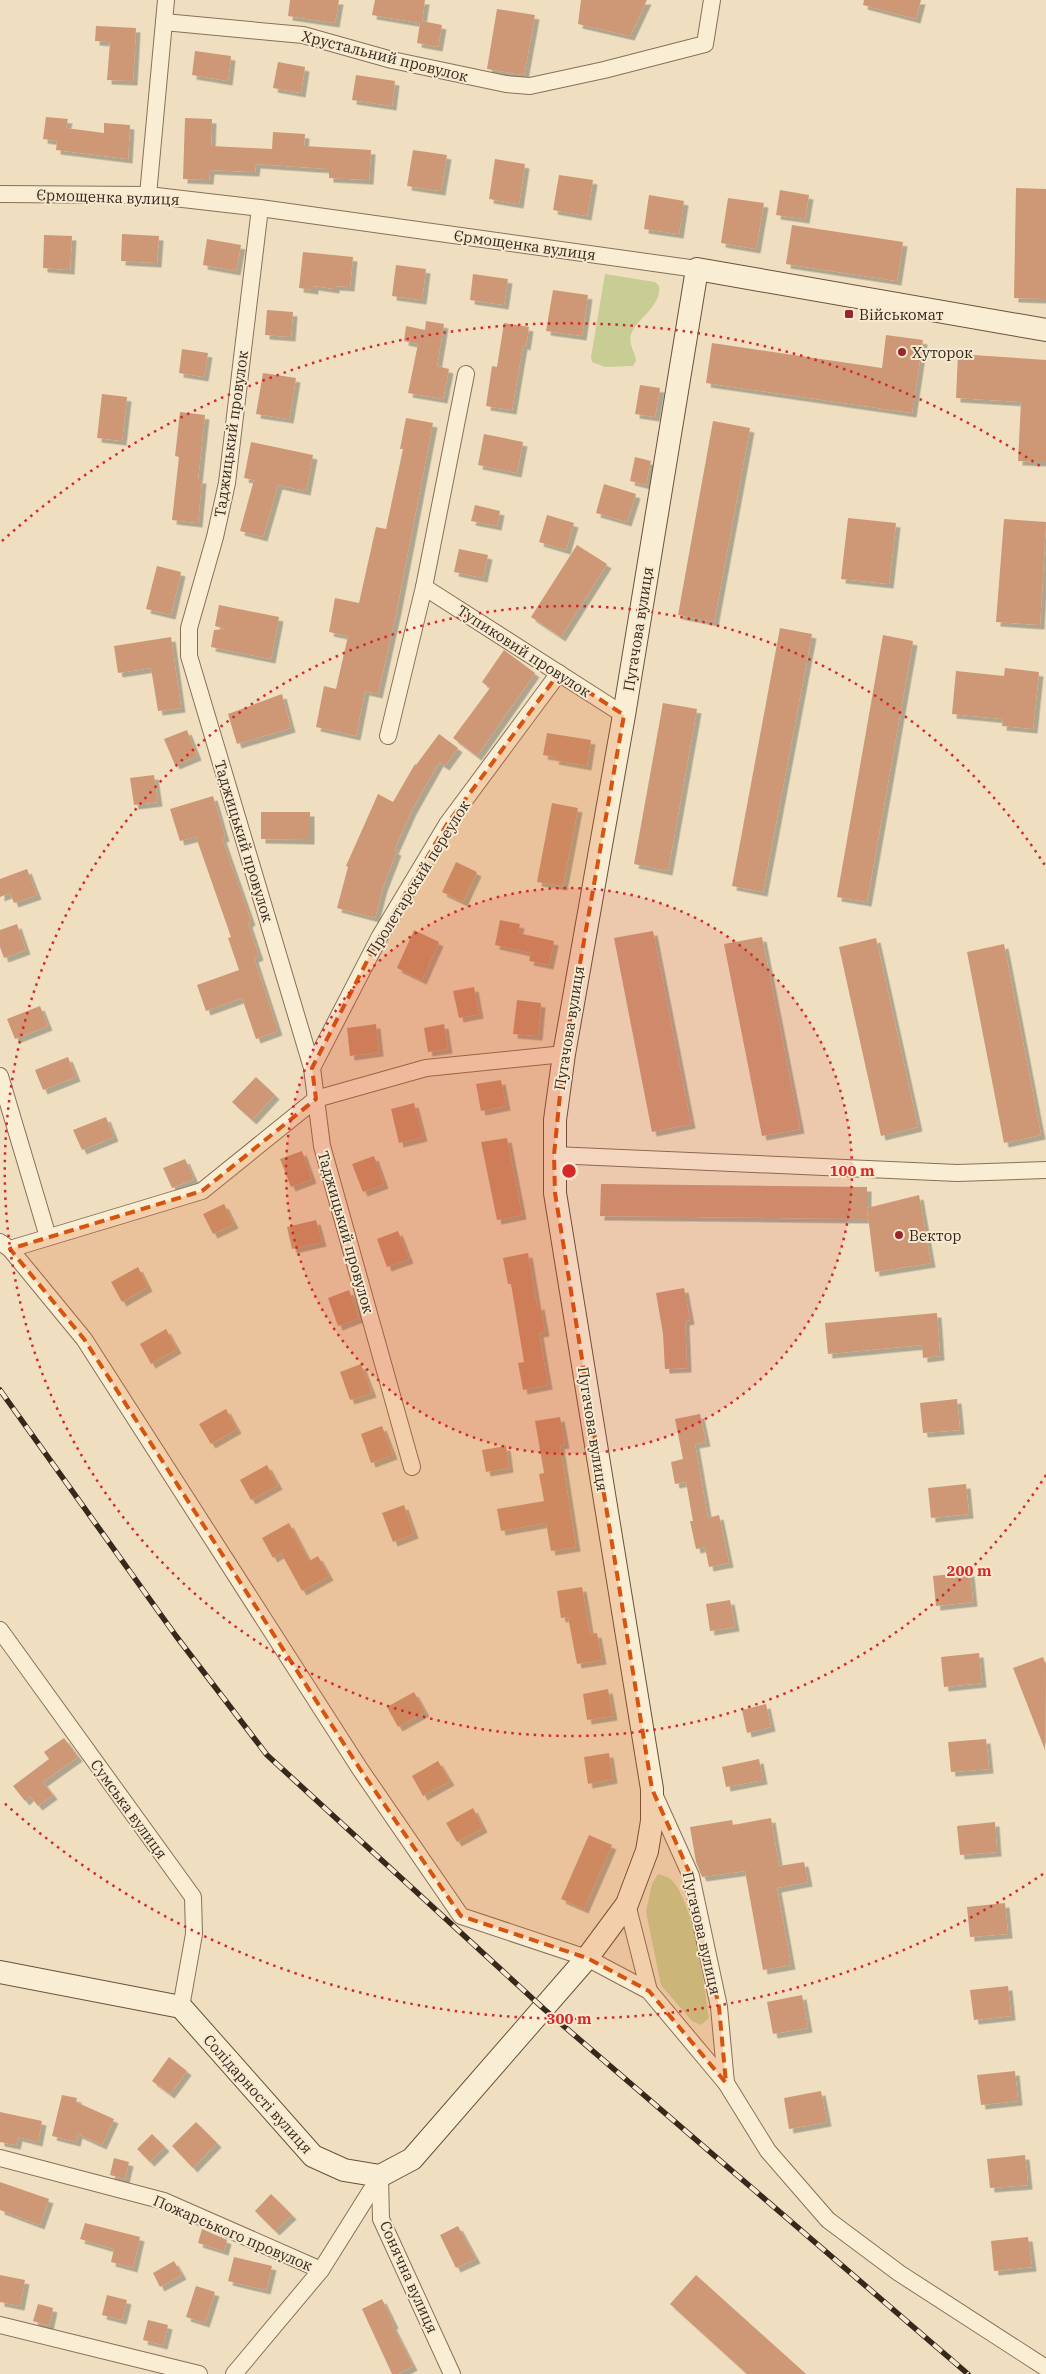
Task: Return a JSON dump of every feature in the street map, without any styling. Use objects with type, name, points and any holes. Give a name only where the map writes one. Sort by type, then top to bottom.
[{"type":"street","points":[[148,195],[166,0]]},
{"type":"street","name":"Хрустальний провулок","points":[[164,22],[303,35],[392,60],[506,84],[530,86],[604,70],[705,44],[712,0]]},
{"type":"street","name":"Єрмощенка вулиця","points":[[0,194],[148,195],[260,208],[696,269],[1046,330]]},
{"type":"street","name":"Таджицький провулок","points":[[260,208],[227,483],[215,536],[189,628],[189,656],[312,1068],[322,1146],[412,1466]]},
{"type":"street","name":"Пугачова вулиця","points":[[380,2176],[412,2159],[587,1958],[627,1904],[647,1851],[652,1821],[652,1789],[555,1193],[554,1154],[555,1120],[564,1054],[624,715],[696,269]]},
{"type":"street","points":[[388,736],[424,588],[466,374]]},
{"type":"street","name":"Тупиковий провулок","points":[[424,588],[624,715]]},
{"type":"street","name":"Пролетарский переулок","points":[[312,1068],[380,936],[447,824],[560,673]]},
{"type":"street","points":[[564,1054],[426,1068],[316,1098],[202,1191],[48,1238],[5,1246],[84,1340],[360,1769],[461,1916],[587,1958],[649,1991],[726,2083],[768,2151],[828,2220],[899,2273],[1046,2368]]},
{"type":"street","points":[[0,1076],[48,1238]]},
{"type":"street","points":[[554,1154],[957,1172],[1046,1170]]},
{"type":"street","name":"Сумська вулиця","points":[[0,1630],[193,1898],[194,1934],[182,2007]]},
{"type":"street","name":"Пугачова вулиця","points":[[652,1789],[691,1876],[719,2008],[726,2083]]},
{"type":"street","points":[[627,1904],[649,1991]]},
{"type":"street","points":[[0,1972],[182,2007]]},
{"type":"street","name":"Солідарності вулиця","points":[[182,2007],[313,2156],[344,2170],[380,2176]]},
{"type":"street","name":"Пожарського провулок","points":[[0,2158],[164,2201],[321,2270]]},
{"type":"street","points":[[234,2374],[321,2270],[380,2176]]},
{"type":"street","name":"Сонячна вулиця","points":[[380,2176],[381,2219],[452,2374]]},
{"type":"street","points":[[0,2325],[199,2374]]},
{"type":"highlighted area","points":[[559,673],[624,715],[564,1054],[554,1155],[555,1193],[652,1789],[691,1876],[719,2007],[726,2083],[649,1991],[587,1958],[461,1916],[360,1769],[84,1339],[10,1249],[202,1191],[316,1099],[312,1068],[380,936],[447,824]]},
{"type":"green space","points":[[605,274],[655,282],[659,286],[657,300],[631,334],[630,341],[636,361],[633,366],[605,367],[592,362],[591,357]]},
{"type":"green space","points":[[658,1874],[669,1878],[677,1888],[685,1903],[691,1922],[701,1965],[709,2018],[701,2025],[692,2021],[661,1985],[646,1912],[652,1884]]},
{"type":"building","points":[[290,0],[339,0],[335,23],[288,16]]},
{"type":"building","points":[[375,0],[425,0],[422,21],[442,25],[438,47],[417,43],[420,23],[372,15]]},
{"type":"building","points":[[581,0],[647,0],[630,36],[578,24]]},
{"type":"building","points":[[864,0],[921,0],[916,19],[863,5]]},
{"type":"building","points":[[497,9],[535,15],[524,75],[487,69]]},
{"type":"building","points":[[96,26],[136,28],[133,81],[107,80],[110,42],[95,41]]},
{"type":"building","points":[[195,51],[231,56],[228,81],[192,75]]},
{"type":"building","points":[[278,62],[305,67],[301,93],[273,88]]},
{"type":"building","points":[[356,75],[395,81],[392,106],[352,100]]},
{"type":"building","points":[[46,117],[68,119],[66,128],[104,133],[104,123],[130,125],[128,159],[56,150],[57,141],[43,139]]},
{"type":"building","points":[[185,118],[212,119],[211,146],[272,149],[273,132],[305,134],[304,146],[371,150],[369,180],[329,178],[329,169],[256,164],[255,172],[210,170],[209,180],[183,179]]},
{"type":"building","points":[[413,150],[447,155],[441,191],[407,186]]},
{"type":"building","points":[[495,159],[525,164],[519,204],[489,199]]},
{"type":"building","points":[[559,175],[593,180],[587,216],[553,210]]},
{"type":"building","points":[[1016,188],[1046,189],[1046,299],[1014,298]]},
{"type":"building","points":[[780,190],[809,195],[805,219],[776,215]]},
{"type":"building","points":[[649,195],[684,201],[679,234],[644,229]]},
{"type":"building","points":[[728,198],[764,203],[756,249],[721,243]]},
{"type":"building","points":[[792,225],[903,242],[897,281],[786,264]]},
{"type":"building","points":[[122,234],[159,236],[157,263],[121,261]]},
{"type":"building","points":[[44,235],[72,236],[70,270],[43,268]]},
{"type":"building","points":[[207,239],[241,245],[236,271],[203,265]]},
{"type":"building","points":[[303,252],[353,257],[350,287],[335,286],[335,289],[314,286],[314,290],[299,288]]},
{"type":"building","points":[[396,265],[426,269],[422,300],[392,296]]},
{"type":"building","points":[[473,274],[508,279],[504,305],[470,300]]},
{"type":"building","points":[[553,290],[588,295],[582,336],[546,331]]},
{"type":"building","points":[[267,310],[293,312],[291,337],[265,335]]},
{"type":"building","points":[[426,321],[444,324],[437,366],[449,369],[443,399],[408,393],[418,344],[404,341],[406,326],[425,330]]},
{"type":"building","points":[[504,323],[529,327],[526,346],[523,345],[512,410],[486,406],[492,366],[497,367]]},
{"type":"building","points":[[886,335],[923,340],[912,413],[706,383],[712,343],[882,368]]},
{"type":"building","points":[[182,349],[208,353],[204,377],[179,373]]},
{"type":"building","points":[[958,354],[1046,360],[1046,462],[1018,461],[1021,402],[956,398]]},
{"type":"building","points":[[263,373],[296,378],[289,419],[256,414]]},
{"type":"building","points":[[640,385],[660,388],[655,417],[635,414]]},
{"type":"building","points":[[102,394],[127,397],[122,441],[97,438]]},
{"type":"building","points":[[180,412],[205,415],[198,479],[202,479],[198,523],[172,520],[179,457],[175,456]]},
{"type":"building","points":[[406,418],[433,423],[397,609],[378,694],[365,691],[356,736],[316,727],[324,686],[336,689],[348,636],[329,632],[335,598],[359,603],[376,527],[386,529],[403,449],[400,449]]},
{"type":"building","points":[[713,421],[750,428],[714,622],[678,615]]},
{"type":"building","points":[[484,434],[523,442],[517,473],[478,465]]},
{"type":"building","points":[[251,442],[313,455],[306,491],[278,485],[263,537],[240,531],[254,480],[244,478]]},
{"type":"building","points":[[635,457],[651,461],[646,485],[630,481]]},
{"type":"building","points":[[604,484],[636,494],[627,522],[596,513]]},
{"type":"building","points":[[475,505],[500,511],[497,526],[471,521]]},
{"type":"building","points":[[547,515],[574,523],[566,550],[539,542]]},
{"type":"building","points":[[848,518],[896,523],[889,584],[841,579]]},
{"type":"building","points":[[1004,519],[1046,522],[1040,625],[996,622]]},
{"type":"building","points":[[577,545],[607,564],[561,637],[531,617]]},
{"type":"building","points":[[459,549],[488,555],[483,578],[454,572]]},
{"type":"building","points":[[157,566],[181,572],[171,615],[146,609]]},
{"type":"building","points":[[219,605],[279,617],[271,659],[211,647],[214,630],[226,629],[215,626]]},
{"type":"building","points":[[780,628],[812,634],[763,892],[732,886]]},
{"type":"building","points":[[883,635],[913,641],[867,902],[837,897]]},
{"type":"building","points":[[171,637],[181,708],[158,711],[151,668],[118,673],[114,646]]},
{"type":"building","points":[[504,650],[535,673],[477,756],[453,738],[490,688],[482,682]]},
{"type":"building","points":[[1005,668],[1039,672],[1033,729],[1002,726],[1003,719],[952,714],[956,671],[1004,676]]},
{"type":"building","points":[[282,694],[291,728],[237,744],[228,714]]},
{"type":"building","points":[[663,703],[697,709],[668,871],[634,864]]},
{"type":"building","points":[[187,730],[197,756],[175,765],[164,739]]},
{"type":"building","points":[[547,733],[591,740],[587,766],[554,760],[555,757],[543,755]]},
{"type":"building","points":[[439,734],[458,748],[445,766],[439,762],[412,810],[394,850],[397,851],[383,887],[375,918],[337,908],[348,867],[346,866],[378,794],[393,802],[415,764]]},
{"type":"building","points":[[154,775],[158,802],[134,805],[130,778]]},
{"type":"building","points":[[213,796],[225,837],[222,838],[251,921],[248,923],[259,956],[254,958],[278,1031],[256,1039],[242,998],[206,1011],[197,985],[239,970],[228,938],[231,937],[196,837],[180,841],[170,809]]},
{"type":"building","points":[[552,803],[578,808],[563,886],[537,882]]},
{"type":"building","points":[[261,812],[310,812],[310,840],[261,839]]},
{"type":"building","points":[[456,862],[477,872],[463,902],[442,892]]},
{"type":"building","points":[[27,869],[37,895],[14,903],[10,893],[0,897],[0,879]]},
{"type":"building","points":[[500,920],[520,924],[518,933],[554,941],[549,965],[529,961],[531,953],[495,945]]},
{"type":"building","points":[[17,924],[26,950],[4,958],[0,947],[0,930]]},
{"type":"building","points":[[414,930],[439,942],[422,980],[397,968]]},
{"type":"building","points":[[653,931],[691,1124],[652,1132],[614,938]]},
{"type":"building","points":[[762,937],[800,1129],[762,1136],[724,944]]},
{"type":"building","points":[[876,938],[918,1127],[881,1136],[839,947]]},
{"type":"building","points":[[1004,944],[1041,1135],[1004,1143],[967,952]]},
{"type":"building","points":[[474,987],[479,1014],[459,1018],[453,991]]},
{"type":"building","points":[[517,1000],[541,1003],[538,1036],[513,1034]]},
{"type":"building","points":[[40,1006],[48,1026],[15,1039],[7,1019]]},
{"type":"building","points":[[376,1024],[379,1052],[350,1056],[347,1028]]},
{"type":"building","points":[[444,1024],[448,1049],[428,1052],[424,1028]]},
{"type":"building","points":[[68,1057],[76,1077],[43,1090],[35,1070]]},
{"type":"building","points":[[256,1077],[275,1095],[252,1120],[232,1102]]},
{"type":"building","points":[[501,1080],[506,1106],[481,1111],[476,1084]]},
{"type":"building","points":[[414,1103],[423,1137],[399,1143],[391,1109]]},
{"type":"building","points":[[106,1117],[114,1137],[82,1150],[73,1130]]},
{"type":"building","points":[[507,1138],[522,1215],[497,1220],[481,1142]]},
{"type":"building","points":[[302,1151],[312,1179],[291,1187],[280,1159]]},
{"type":"building","points":[[374,1156],[384,1184],[363,1192],[352,1164]]},
{"type":"building","points":[[185,1159],[194,1179],[172,1188],[163,1168]]},
{"type":"building","points":[[601,1184],[867,1187],[867,1219],[600,1216]]},
{"type":"building","name":"Вектор","points":[[919,1195],[931,1263],[875,1272],[867,1208]]},
{"type":"building","points":[[224,1204],[234,1224],[213,1234],[203,1214]]},
{"type":"building","points":[[316,1220],[322,1242],[292,1249],[287,1227]]},
{"type":"building","points":[[398,1231],[409,1259],[387,1267],[377,1239]]},
{"type":"building","points":[[528,1253],[537,1306],[540,1305],[545,1332],[539,1333],[548,1385],[523,1390],[518,1363],[524,1362],[511,1284],[508,1284],[503,1258]]},
{"type":"building","points":[[138,1267],[148,1287],[122,1302],[111,1282]]},
{"type":"building","points":[[684,1288],[690,1320],[685,1321],[687,1368],[665,1369],[663,1334],[656,1293]]},
{"type":"building","points":[[349,1290],[359,1318],[338,1326],[328,1298]]},
{"type":"building","points":[[937,1313],[940,1356],[923,1358],[922,1345],[828,1354],[825,1323]]},
{"type":"building","points":[[166,1329],[177,1349],[151,1364],[140,1344]]},
{"type":"building","points":[[361,1364],[372,1393],[350,1400],[340,1372]]},
{"type":"building","points":[[957,1399],[960,1430],[923,1433],[920,1403]]},
{"type":"building","points":[[226,1409],[237,1429],[211,1444],[199,1424]]},
{"type":"building","points":[[700,1414],[706,1442],[695,1444],[708,1518],[719,1515],[729,1563],[709,1567],[705,1547],[696,1549],[690,1521],[693,1521],[686,1482],[675,1484],[671,1462],[683,1459],[675,1419]]},
{"type":"building","points":[[560,1417],[565,1444],[560,1445],[576,1547],[551,1551],[546,1523],[501,1531],[497,1509],[544,1501],[539,1474],[544,1473],[535,1421]]},
{"type":"building","points":[[382,1426],[393,1455],[371,1463],[361,1434]]},
{"type":"building","points":[[506,1446],[509,1468],[486,1472],[482,1450]]},
{"type":"building","points":[[267,1465],[278,1485],[251,1500],[240,1480]]},
{"type":"building","points":[[966,1484],[969,1514],[931,1518],[928,1488]]},
{"type":"building","points":[[404,1505],[414,1534],[393,1542],[382,1513]]},
{"type":"building","points":[[289,1523],[309,1561],[318,1556],[329,1576],[302,1591],[281,1553],[273,1558],[262,1538]]},
{"type":"building","points":[[970,1572],[973,1602],[936,1606],[933,1576]]},
{"type":"building","points":[[582,1587],[590,1634],[597,1633],[602,1660],[577,1664],[568,1617],[561,1618],[557,1591]]},
{"type":"building","points":[[730,1600],[735,1627],[710,1631],[706,1604]]},
{"type":"building","points":[[979,1653],[982,1683],[944,1687],[941,1657]]},
{"type":"building","points":[[1043,1657],[1046,1665],[1045,1750],[1013,1668]]},
{"type":"building","points":[[608,1689],[613,1716],[587,1720],[583,1694]]},
{"type":"building","points":[[414,1692],[425,1712],[398,1727],[387,1707]]},
{"type":"building","points":[[766,1704],[771,1727],[747,1733],[742,1710]]},
{"type":"building","points":[[64,1738],[78,1757],[43,1782],[53,1795],[38,1806],[30,1796],[25,1801],[13,1786],[49,1759],[44,1752]]},
{"type":"building","points":[[986,1739],[989,1769],[951,1772],[948,1742]]},
{"type":"building","points":[[609,1753],[613,1779],[588,1784],[584,1757]]},
{"type":"building","points":[[759,1759],[763,1780],[726,1787],[722,1767]]},
{"type":"building","points":[[438,1761],[450,1781],[423,1796],[412,1776]]},
{"type":"building","points":[[473,1808],[483,1828],[457,1842],[446,1823]]},
{"type":"building","points":[[771,1818],[779,1866],[804,1862],[808,1882],[777,1888],[791,1965],[763,1970],[745,1871],[702,1877],[696,1862],[690,1827],[732,1820],[733,1825]]},
{"type":"building","points":[[995,1822],[997,1852],[960,1855],[957,1826]]},
{"type":"building","points":[[589,1835],[612,1845],[584,1909],[561,1899]]},
{"type":"building","points":[[1005,1903],[1008,1934],[970,1937],[967,1907]]},
{"type":"building","points":[[1008,1986],[1011,2016],[974,2020],[970,1990]]},
{"type":"building","points":[[802,1995],[808,2028],[773,2034],[767,2002]]},
{"type":"building","points":[[169,2057],[187,2071],[170,2094],[152,2081]]},
{"type":"building","points":[[1015,2071],[1018,2101],[981,2105],[977,2075]]},
{"type":"building","points":[[821,2091],[827,2122],[789,2129],[784,2098]]},
{"type":"building","points":[[62,2095],[77,2098],[76,2102],[114,2119],[102,2145],[78,2134],[76,2142],[52,2136]]},
{"type":"building","points":[[0,2112],[42,2121],[38,2142],[18,2137],[16,2145],[0,2142]]},
{"type":"building","points":[[196,2122],[217,2143],[193,2168],[172,2146]]},
{"type":"building","points":[[152,2134],[165,2147],[150,2162],[137,2149]]},
{"type":"building","points":[[1025,2155],[1028,2185],[990,2188],[987,2159]]},
{"type":"building","points":[[114,2158],[129,2162],[125,2179],[110,2175]]},
{"type":"building","points":[[0,2182],[49,2199],[40,2225],[0,2210]]},
{"type":"building","points":[[271,2194],[292,2215],[275,2231],[255,2211]]},
{"type":"building","points":[[85,2223],[140,2237],[133,2268],[111,2262],[114,2249],[80,2239]]},
{"type":"building","points":[[458,2226],[476,2259],[456,2268],[440,2235]]},
{"type":"building","points":[[202,2229],[227,2240],[224,2251],[198,2243]]},
{"type":"building","points":[[1028,2237],[1032,2267],[994,2271],[991,2241]]},
{"type":"building","points":[[234,2257],[272,2266],[266,2290],[228,2281]]},
{"type":"building","points":[[174,2261],[182,2275],[160,2287],[153,2273]]},
{"type":"building","points":[[0,2275],[25,2280],[20,2306],[0,2302]]},
{"type":"building","points":[[696,2275],[806,2374],[747,2374],[670,2304]]},
{"type":"building","points":[[196,2286],[215,2292],[205,2323],[186,2317]]},
{"type":"building","points":[[107,2295],[127,2300],[122,2320],[102,2315]]},
{"type":"building","points":[[382,2299],[394,2324],[392,2325],[413,2366],[398,2374],[392,2374],[362,2309]]},
{"type":"building","points":[[38,2304],[53,2308],[49,2326],[33,2321]]},
{"type":"building","points":[[148,2320],[168,2325],[163,2345],[143,2340]]},
{"type":"railway","points":[[0,1390],[176,1636],[267,1755],[544,2009],[968,2374]]},
{"type":"place","name":"Військомат","points":[[849,314]]},
{"type":"place","name":"Хуторок","points":[[902,352]]},
{"type":"place","name":"Вектор","points":[[899,1235]]}]
